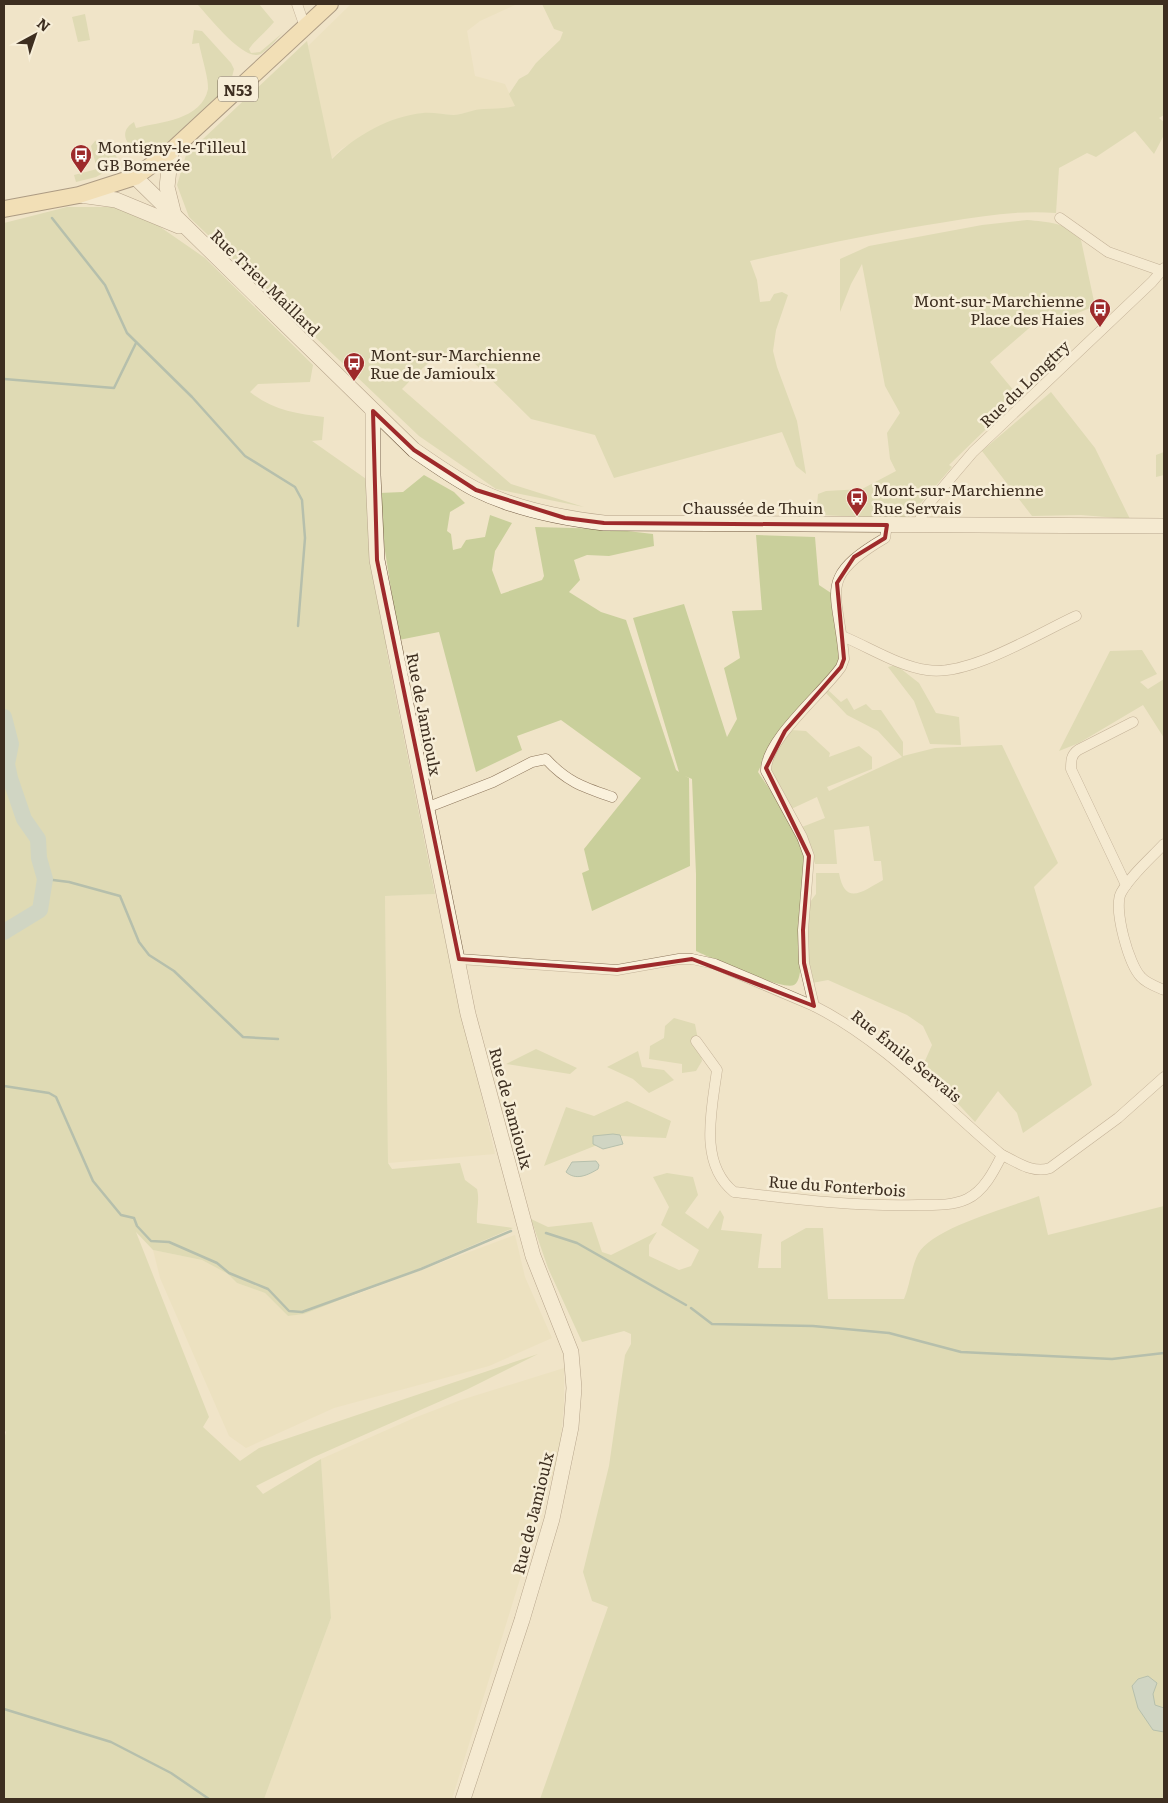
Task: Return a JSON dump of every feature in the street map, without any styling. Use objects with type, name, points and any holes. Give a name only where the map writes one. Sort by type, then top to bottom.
[{"type":"main road","name":"N53","points":[[4,209],[79,195],[135,177],[171,152],[330,4]]},
{"type":"street","points":[[297,4],[305,27]]},
{"type":"street","points":[[171,152],[167,187],[174,217]]},
{"type":"street","name":"Rue Trieu Maillard","points":[[135,177],[373,411]]},
{"type":"street","points":[[79,195],[116,200],[185,228]]},
{"type":"street","name":"Rue du Longtry","points":[[917,525],[927,506],[973,452],[1163,269],[1108,252],[1060,218]]},
{"type":"street","name":"Chaussée de Thuin","points":[[373,411],[414,450],[476,490],[502,500],[565,518],[604,523],[1164,526]]},
{"type":"street","name":"Rue de Jamioulx","points":[[373,411],[373,475],[377,560],[426,808],[459,959],[468,1014],[530,1247],[570,1352],[574,1388],[571,1427],[552,1519],[522,1620],[463,1799]]},
{"type":"street","points":[[814,1006],[804,964],[803,930],[809,856],[802,836],[772,784],[766,768],[771,752],[785,731],[841,666],[844,659],[835,596],[837,582],[842,571],[854,557],[885,538],[886,525]]},
{"type":"street","points":[[842,636],[906,664],[925,670],[948,672],[969,667],[1076,616]]},
{"type":"street","points":[[1126,885],[1071,769],[1071,762],[1072,757],[1078,750],[1134,722]]},
{"type":"street","points":[[426,808],[493,782],[532,762],[546,759],[560,774],[572,782],[612,797]]},
{"type":"street","points":[[1164,844],[1126,885],[1120,895],[1118,914],[1133,966],[1142,978],[1164,990]]},
{"type":"street","name":"Rue Émile Servais","points":[[459,959],[617,970],[679,959],[692,959],[715,964],[814,1006],[856,1030],[930,1091],[1002,1155]]},
{"type":"street","name":"Rue du Fonterbois","points":[[696,1041],[717,1070],[709,1130],[710,1146],[718,1171],[726,1185],[734,1192],[884,1206],[951,1203],[965,1200],[976,1193],[988,1179],[1002,1155]]},
{"type":"street","points":[[1002,1155],[1032,1169],[1050,1168],[1118,1118],[1164,1077]]},
{"type":"highlighted area","points":[[373,411],[414,450],[476,490],[565,518],[604,523],[887,525],[885,538],[854,557],[837,583],[844,659],[841,667],[785,731],[766,768],[809,856],[803,930],[804,963],[814,1006],[692,959],[617,970],[459,959],[377,560]]},
{"type":"shaded area","points":[[351,4],[517,4],[480,21],[467,31],[475,76],[505,84],[515,106],[500,110],[484,109],[455,115],[423,113],[393,120],[341,149],[331,159],[308,46]]},
{"type":"shaded area","points":[[435,894],[495,1154],[388,1163],[385,896]]},
{"type":"shaded area","points":[[515,1235],[525,1277],[552,1338],[489,1366],[334,1408],[246,1448],[229,1436],[160,1278],[153,1250],[202,1260],[228,1274],[237,1283],[265,1293],[288,1316],[304,1314]]},
{"type":"shaded area","points":[[564,1368],[564,1403],[560,1450],[452,1799],[264,1799],[331,1618],[321,1459],[414,1418],[461,1400]]},
{"type":"green space","points":[[197,4],[259,4],[274,22],[249,49],[251,53],[260,52],[286,30],[264,52],[254,55],[245,52],[236,45]]},
{"type":"green space","points":[[542,4],[1164,4],[1164,115],[1159,118],[1164,122],[1164,135],[1154,154],[1135,131],[1096,157],[1087,153],[1059,168],[1056,213],[1015,213],[921,226],[750,261],[757,280],[760,302],[770,301],[774,294],[782,292],[788,295],[776,330],[773,351],[797,421],[806,474],[796,466],[782,432],[614,478],[595,435],[531,419],[459,348],[440,355],[402,389],[511,484],[584,507],[496,489],[419,436],[189,217],[177,185],[186,155],[307,41],[332,159],[362,135],[398,118],[423,113],[454,115],[480,109],[515,106],[509,94],[519,79],[528,74],[536,63],[560,40],[563,32],[554,29]]},
{"type":"green space","points":[[85,14],[90,40],[78,42],[72,17]]},
{"type":"green space","points":[[194,30],[202,31],[231,63],[234,69],[230,85],[159,150],[138,152],[127,141],[125,133],[129,126],[134,122],[136,128],[179,118],[198,107],[204,99],[208,89],[207,79],[199,43],[192,44]]},
{"type":"green space","points":[[95,141],[105,142],[112,147],[116,155],[117,165],[96,177],[76,182],[74,175],[97,169],[91,146]]},
{"type":"green space","points":[[67,207],[122,207],[153,222],[205,258],[313,365],[310,382],[258,384],[250,392],[276,407],[324,417],[322,440],[312,441],[369,481],[390,647],[386,648],[435,894],[385,896],[388,1163],[392,1169],[460,1163],[465,1180],[477,1189],[477,1223],[513,1228],[397,1278],[304,1314],[288,1316],[265,1293],[237,1283],[228,1274],[202,1260],[153,1250],[136,1232],[209,1417],[203,1427],[240,1461],[259,1448],[538,1354],[468,1389],[314,1457],[256,1486],[263,1494],[321,1459],[331,1618],[264,1799],[4,1799],[4,1439],[6,1432],[4,1430],[4,223]]},
{"type":"green space","points":[[1027,220],[1049,222],[1063,226],[1076,234],[1081,240],[1095,306],[1063,319],[1050,310],[990,362],[1019,397],[949,465],[952,467],[907,519],[820,515],[817,505],[818,494],[826,491],[862,489],[896,471],[890,459],[887,433],[900,413],[885,386],[862,264],[851,284],[840,312],[840,259],[869,246],[982,225]]},
{"type":"green space","points":[[1051,392],[1095,448],[1130,519],[1081,515],[1032,516],[982,451]]},
{"type":"green space","points":[[1164,452],[1164,475],[1156,477],[1156,455]]},
{"type":"green space","points":[[424,475],[454,492],[465,503],[450,512],[447,531],[451,534],[453,550],[461,548],[466,540],[485,537],[490,515],[512,523],[495,551],[492,570],[501,594],[542,580],[544,576],[535,527],[610,529],[653,534],[654,546],[609,556],[587,555],[574,560],[580,580],[569,592],[601,612],[626,620],[676,770],[679,772],[633,618],[684,604],[727,737],[737,719],[724,668],[740,658],[732,611],[762,610],[756,535],[815,537],[819,585],[831,593],[841,660],[769,747],[758,772],[785,812],[806,855],[801,964],[799,979],[794,985],[787,986],[762,979],[696,951],[696,874],[692,779],[685,776],[689,778],[690,866],[592,911],[582,873],[589,870],[584,849],[641,778],[561,720],[517,736],[522,750],[476,772],[439,632],[399,640],[385,551],[379,493],[403,492]]},
{"type":"green space","points":[[1142,650],[1157,674],[1140,682],[1148,689],[1164,679],[1164,738],[1143,705],[1079,743],[1059,751],[1110,651]]},
{"type":"green space","points":[[896,665],[919,683],[936,713],[959,717],[961,745],[930,744],[914,701],[888,667]]},
{"type":"green space","points":[[827,689],[841,702],[847,698],[854,710],[866,704],[872,710],[881,710],[903,742],[903,756],[935,748],[1002,745],[1058,863],[1034,887],[1092,1085],[1023,1133],[1017,1113],[998,1091],[975,1122],[924,1063],[932,1045],[923,1026],[907,1015],[828,980],[812,983],[808,960],[808,938],[810,902],[816,894],[816,873],[839,873],[845,890],[850,893],[861,892],[883,880],[881,861],[874,861],[869,826],[834,830],[837,864],[815,864],[802,827],[825,818],[817,797],[789,810],[769,769],[772,759],[786,733],[791,730],[806,731],[830,753],[829,757],[859,746],[872,757],[872,769],[827,787],[829,791],[902,757],[878,731],[847,715],[825,692]]},
{"type":"green space","points":[[674,1018],[695,1024],[702,1061],[696,1071],[682,1073],[682,1064],[649,1059],[650,1046],[664,1038],[665,1026]]},
{"type":"green space","points":[[536,1049],[577,1068],[570,1074],[506,1064]]},
{"type":"green space","points":[[638,1051],[642,1067],[664,1070],[674,1080],[649,1093],[633,1079],[607,1067]]},
{"type":"green space","points":[[627,1101],[671,1121],[666,1138],[620,1136],[544,1166],[566,1107],[594,1116]]},
{"type":"green space","points":[[667,1173],[693,1177],[698,1195],[685,1213],[708,1229],[720,1210],[724,1217],[721,1230],[762,1234],[758,1268],[781,1268],[781,1242],[806,1228],[823,1228],[828,1299],[904,1299],[918,1254],[926,1244],[973,1219],[1039,1196],[1048,1235],[1164,1206],[1164,1799],[540,1799],[608,1607],[592,1601],[583,1572],[609,1466],[625,1355],[631,1344],[631,1334],[624,1331],[582,1342],[548,1268],[531,1219],[548,1227],[592,1222],[602,1252],[611,1255],[657,1232],[649,1245],[649,1256],[679,1270],[691,1266],[699,1250],[661,1225],[669,1207],[653,1177]]},
{"type":"water","points":[[620,1135],[623,1144],[603,1149],[593,1144],[593,1136]]},
{"type":"water","points":[[596,1161],[599,1165],[598,1169],[586,1175],[578,1177],[566,1172],[572,1162]]},
{"type":"water","points":[[1148,1676],[1157,1683],[1153,1694],[1155,1705],[1164,1708],[1164,1732],[1153,1730],[1138,1708],[1132,1686],[1138,1679]]},
{"type":"waterway","points":[[52,218],[105,285],[127,333],[192,397],[245,456],[295,487],[302,500],[305,538],[298,626]]},
{"type":"waterway","points":[[4,379],[114,388],[136,343]]},
{"type":"waterway","points":[[4,717],[11,744],[7,764],[10,778],[24,819],[38,839],[39,858],[45,879],[40,910],[4,932]]},
{"type":"waterway","points":[[45,879],[69,882],[120,896],[139,942],[149,955],[174,971],[243,1037],[278,1039]]},
{"type":"waterway","points":[[4,1086],[49,1093],[56,1097],[93,1181],[121,1215],[134,1218],[137,1226],[151,1241],[169,1242],[217,1263],[229,1273],[268,1289],[289,1311],[302,1312],[421,1269],[511,1231]]},
{"type":"waterway","points":[[546,1233],[577,1243],[686,1305]]},
{"type":"waterway","points":[[691,1308],[712,1324],[813,1326],[889,1333],[961,1352],[1112,1359],[1164,1353]]},
{"type":"waterway","points":[[4,1709],[111,1742],[171,1773],[209,1799]]},
{"type":"place","name":"Montigny-le-Tilleul GB Bomerée","points":[[81,174]]},
{"type":"place","name":"Mont-sur-Marchienne Place des Haies","points":[[1100,328]]},
{"type":"place","name":"Mont-sur-Marchienne Rue de Jamioulx","points":[[354,382]]},
{"type":"place","name":"Mont-sur-Marchienne Rue Servais","points":[[857,517]]}]
